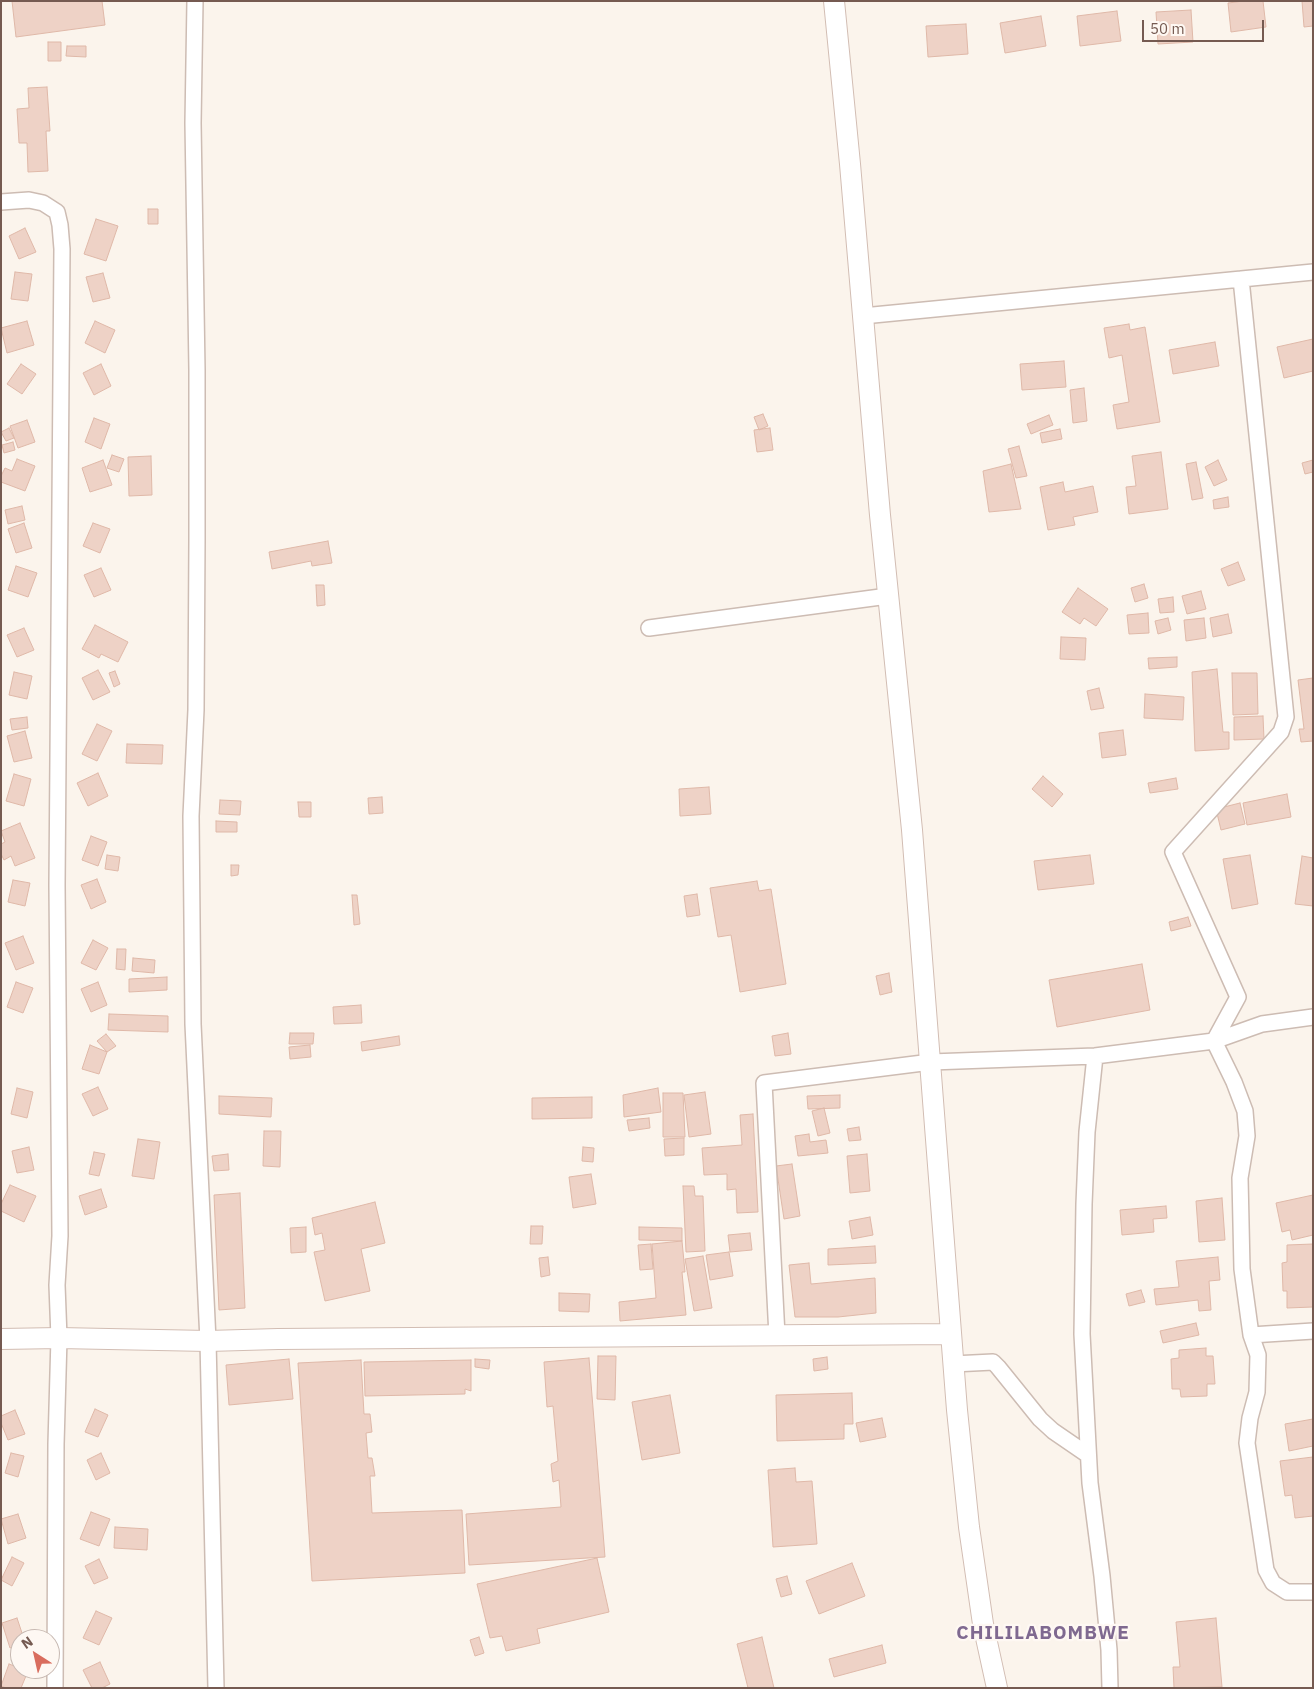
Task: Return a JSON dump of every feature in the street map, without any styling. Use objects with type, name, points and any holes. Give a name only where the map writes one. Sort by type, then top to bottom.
[{"type":"street","points":[[195,1],[193,123],[197,370],[196,700],[191,816],[193,1024],[208,1341],[216,1688]]},
{"type":"street","points":[[834,1],[888,596],[912,830],[931,1062],[950,1334],[969,1527],[983,1624],[996,1688]]},
{"type":"street","points":[[1,202],[29,200],[43,203],[57,212],[62,249],[57,885],[60,1236],[57,1285],[59,1338],[54,1688]]},
{"type":"street","points":[[863,316],[1313,272]]},
{"type":"street","points":[[1214,1042],[1238,997],[1173,852],[1281,732],[1286,717],[1241,279]]},
{"type":"street","points":[[649,628],[888,596]]},
{"type":"street","points":[[776,1336],[764,1083],[931,1062],[1095,1056],[1214,1042],[1262,1024],[1313,1017]]},
{"type":"street","points":[[1214,1042],[1234,1082],[1245,1111],[1247,1136],[1240,1178],[1242,1269],[1251,1335],[1258,1355],[1257,1392],[1250,1418],[1247,1443],[1266,1570],[1273,1583],[1287,1592],[1313,1592]]},
{"type":"street","points":[[1095,1056],[1087,1132],[1082,1334],[1090,1483],[1105,1613],[1110,1688]]},
{"type":"street","points":[[1251,1335],[1313,1331]]},
{"type":"street","points":[[1,1339],[59,1338],[208,1341],[950,1334]]},
{"type":"street","points":[[953,1364],[993,1362],[1046,1425],[1088,1455]]},
{"type":"building","points":[[12,1],[102,1],[105,25],[16,37]]},
{"type":"building","points":[[1263,1],[1266,27],[1231,32],[1228,3]]},
{"type":"building","points":[[1302,1],[1313,1],[1313,26],[1304,27]]},
{"type":"building","points":[[1191,10],[1193,42],[1158,44],[1156,12]]},
{"type":"building","points":[[1117,11],[1121,41],[1080,46],[1077,16]]},
{"type":"building","points":[[1041,16],[1046,46],[1005,53],[1000,23]]},
{"type":"building","points":[[966,24],[968,54],[928,57],[926,26]]},
{"type":"building","points":[[48,42],[61,42],[61,61],[48,61]]},
{"type":"building","points":[[67,46],[86,46],[86,57],[66,56]]},
{"type":"building","points":[[47,87],[50,131],[46,131],[48,171],[28,172],[27,143],[19,143],[17,109],[29,108],[28,88]]},
{"type":"building","points":[[148,209],[158,209],[158,224],[148,224]]},
{"type":"building","points":[[96,219],[118,226],[106,261],[84,254]]},
{"type":"building","points":[[25,228],[36,252],[19,259],[9,236]]},
{"type":"building","points":[[15,272],[32,274],[28,301],[11,299]]},
{"type":"building","points":[[103,273],[110,298],[93,302],[86,277]]},
{"type":"building","points":[[27,321],[34,345],[7,353],[1,328]]},
{"type":"building","points":[[95,321],[115,330],[105,353],[85,343]]},
{"type":"building","points":[[1129,324],[1130,330],[1145,327],[1160,422],[1117,429],[1113,405],[1129,402],[1122,355],[1109,358],[1104,328]]},
{"type":"building","points":[[1313,339],[1313,371],[1284,378],[1277,347]]},
{"type":"building","points":[[1215,342],[1219,366],[1173,374],[1169,350]]},
{"type":"building","points":[[1064,361],[1066,387],[1022,390],[1020,364]]},
{"type":"building","points":[[21,364],[36,374],[22,394],[7,384]]},
{"type":"building","points":[[101,364],[111,386],[94,395],[83,373]]},
{"type":"building","points":[[1084,388],[1087,421],[1073,423],[1070,390]]},
{"type":"building","points":[[763,414],[768,426],[759,430],[754,417]]},
{"type":"building","points":[[1049,415],[1053,425],[1031,434],[1027,424]]},
{"type":"building","points":[[94,418],[110,424],[101,449],[85,442]]},
{"type":"building","points":[[27,420],[35,442],[18,448],[10,426]]},
{"type":"building","points":[[9,428],[14,438],[6,441],[1,432]]},
{"type":"building","points":[[770,428],[773,450],[757,452],[754,430]]},
{"type":"building","points":[[1060,429],[1062,439],[1042,443],[1040,433]]},
{"type":"building","points":[[13,442],[15,450],[4,453],[2,445]]},
{"type":"building","points":[[1019,446],[1027,476],[1016,478],[1008,449]]},
{"type":"building","points":[[1161,452],[1168,509],[1129,514],[1126,487],[1136,486],[1132,456]]},
{"type":"building","points":[[112,455],[124,459],[119,472],[107,468]]},
{"type":"building","points":[[151,456],[152,495],[129,496],[128,457]]},
{"type":"building","points":[[17,459],[35,466],[25,491],[1,482],[1,476],[5,468],[12,471]]},
{"type":"building","points":[[103,460],[112,485],[90,492],[82,468]]},
{"type":"building","points":[[1218,460],[1227,480],[1214,486],[1205,467]]},
{"type":"building","points":[[1313,460],[1313,472],[1305,474],[1302,463]]},
{"type":"building","points":[[1196,462],[1203,498],[1192,500],[1186,464]]},
{"type":"building","points":[[1011,464],[1021,509],[989,512],[983,471]]},
{"type":"building","points":[[1063,482],[1065,492],[1093,486],[1098,512],[1073,517],[1075,525],[1048,530],[1040,487]]},
{"type":"building","points":[[1228,497],[1229,507],[1214,509],[1213,500]]},
{"type":"building","points":[[22,506],[25,520],[8,524],[5,510]]},
{"type":"building","points":[[24,523],[32,548],[16,553],[8,529]]},
{"type":"building","points":[[93,523],[110,529],[100,553],[83,546]]},
{"type":"building","points":[[328,541],[332,563],[312,566],[311,561],[272,569],[269,552]]},
{"type":"building","points":[[1238,562],[1245,580],[1228,586],[1221,569]]},
{"type":"building","points":[[16,566],[37,573],[28,597],[8,590]]},
{"type":"building","points":[[101,568],[111,590],[94,597],[84,575]]},
{"type":"building","points":[[1144,584],[1148,598],[1135,602],[1131,588]]},
{"type":"building","points":[[316,585],[324,585],[325,605],[317,606]]},
{"type":"building","points":[[1078,588],[1108,609],[1096,626],[1084,618],[1080,624],[1062,612]]},
{"type":"building","points":[[1201,591],[1206,609],[1187,614],[1182,596]]},
{"type":"building","points":[[1173,597],[1174,612],[1160,613],[1158,599]]},
{"type":"building","points":[[1148,613],[1149,633],[1129,634],[1127,615]]},
{"type":"building","points":[[1228,614],[1232,633],[1213,637],[1210,618]]},
{"type":"building","points":[[1168,618],[1171,630],[1158,634],[1155,621]]},
{"type":"building","points":[[1204,618],[1206,638],[1186,641],[1184,620]]},
{"type":"building","points":[[95,625],[128,642],[118,662],[101,654],[99,658],[82,649]]},
{"type":"building","points":[[24,628],[34,650],[17,657],[7,635]]},
{"type":"building","points":[[1061,637],[1086,638],[1085,660],[1060,659]]},
{"type":"building","points":[[1177,657],[1177,667],[1149,669],[1148,658]]},
{"type":"building","points":[[1217,669],[1223,732],[1229,732],[1229,749],[1195,751],[1192,672]]},
{"type":"building","points":[[98,670],[110,692],[93,700],[82,678]]},
{"type":"building","points":[[115,671],[120,684],[114,687],[109,673]]},
{"type":"building","points":[[14,672],[32,676],[27,699],[9,695]]},
{"type":"building","points":[[1232,673],[1257,673],[1258,714],[1233,715]]},
{"type":"building","points":[[1313,678],[1313,741],[1301,742],[1299,729],[1304,729],[1298,680]]},
{"type":"building","points":[[1099,688],[1104,708],[1091,710],[1087,691]]},
{"type":"building","points":[[1145,694],[1184,697],[1183,720],[1144,718]]},
{"type":"building","points":[[1263,716],[1264,739],[1234,740],[1234,717]]},
{"type":"building","points":[[27,717],[28,728],[12,730],[10,719]]},
{"type":"building","points":[[97,724],[112,731],[97,761],[82,754]]},
{"type":"building","points":[[1123,730],[1126,755],[1102,758],[1099,733]]},
{"type":"building","points":[[25,731],[32,758],[14,762],[7,736]]},
{"type":"building","points":[[127,744],[163,745],[162,764],[126,763]]},
{"type":"building","points":[[98,773],[108,796],[88,806],[77,783]]},
{"type":"building","points":[[14,774],[31,779],[24,806],[6,801]]},
{"type":"building","points":[[1043,776],[1063,794],[1052,807],[1032,789]]},
{"type":"building","points":[[1176,778],[1178,789],[1150,793],[1148,783]]},
{"type":"building","points":[[709,787],[711,814],[680,816],[679,789]]},
{"type":"building","points":[[1287,794],[1291,817],[1247,825],[1243,803]]},
{"type":"building","points":[[382,797],[383,813],[369,814],[368,798]]},
{"type":"building","points":[[220,800],[241,801],[240,815],[219,814]]},
{"type":"building","points":[[298,802],[311,802],[311,817],[299,817]]},
{"type":"building","points":[[1240,803],[1245,824],[1221,830],[1216,809]]},
{"type":"building","points":[[216,821],[237,822],[237,832],[216,832]]},
{"type":"building","points":[[20,823],[35,858],[15,866],[11,856],[4,860],[1,854],[1,844],[5,842],[1,831]]},
{"type":"building","points":[[91,836],[107,842],[98,866],[82,860]]},
{"type":"building","points":[[107,855],[120,857],[118,871],[105,869]]},
{"type":"building","points":[[1090,855],[1094,884],[1038,890],[1034,861]]},
{"type":"building","points":[[1250,855],[1258,904],[1232,909],[1223,859]]},
{"type":"building","points":[[1302,856],[1313,858],[1313,906],[1295,904]]},
{"type":"building","points":[[231,865],[239,865],[238,875],[231,876]]},
{"type":"building","points":[[97,879],[106,902],[91,909],[81,885]]},
{"type":"building","points":[[13,880],[30,883],[25,906],[8,902]]},
{"type":"building","points":[[757,881],[759,891],[771,889],[786,984],[740,992],[731,935],[718,937],[710,888]]},
{"type":"building","points":[[697,894],[700,915],[687,917],[684,896]]},
{"type":"building","points":[[352,895],[357,895],[360,924],[354,925]]},
{"type":"building","points":[[1188,917],[1191,926],[1171,931],[1169,922]]},
{"type":"building","points":[[23,936],[34,963],[16,970],[5,943]]},
{"type":"building","points":[[93,940],[108,948],[96,970],[81,963]]},
{"type":"building","points":[[117,949],[126,949],[125,970],[116,969]]},
{"type":"building","points":[[133,958],[155,960],[154,973],[132,971]]},
{"type":"building","points":[[1142,964],[1150,1010],[1057,1027],[1049,980]]},
{"type":"building","points":[[889,973],[892,992],[880,995],[876,976]]},
{"type":"building","points":[[167,977],[167,990],[129,992],[129,979]]},
{"type":"building","points":[[16,982],[33,988],[23,1013],[7,1007]]},
{"type":"building","points":[[98,982],[107,1005],[91,1012],[81,989]]},
{"type":"building","points":[[361,1005],[362,1023],[334,1024],[333,1007]]},
{"type":"building","points":[[109,1014],[168,1016],[168,1032],[108,1030]]},
{"type":"building","points":[[290,1033],[314,1033],[313,1044],[289,1044]]},
{"type":"building","points":[[788,1033],[791,1054],[775,1056],[772,1036]]},
{"type":"building","points":[[106,1034],[116,1046],[107,1052],[97,1041]]},
{"type":"building","points":[[399,1036],[400,1045],[362,1051],[361,1042]]},
{"type":"building","points":[[90,1045],[107,1052],[99,1074],[82,1069]]},
{"type":"building","points":[[310,1045],[311,1057],[290,1059],[289,1047]]},
{"type":"building","points":[[98,1087],[108,1109],[93,1116],[82,1094]]},
{"type":"building","points":[[17,1088],[33,1092],[27,1118],[11,1114]]},
{"type":"building","points":[[658,1088],[661,1112],[624,1117],[623,1095]]},
{"type":"building","points":[[705,1092],[711,1134],[689,1137],[684,1095]]},
{"type":"building","points":[[663,1093],[683,1093],[685,1137],[663,1137]]},
{"type":"building","points":[[840,1095],[840,1108],[808,1109],[807,1096]]},
{"type":"building","points":[[219,1096],[272,1098],[271,1117],[219,1114]]},
{"type":"building","points":[[592,1097],[592,1118],[532,1119],[532,1098]]},
{"type":"building","points":[[824,1108],[830,1133],[818,1136],[812,1111]]},
{"type":"building","points":[[753,1114],[758,1212],[737,1213],[736,1189],[727,1190],[727,1174],[704,1175],[702,1148],[742,1145],[740,1115]]},
{"type":"building","points":[[649,1118],[650,1128],[629,1131],[627,1120]]},
{"type":"building","points":[[859,1127],[861,1140],[849,1141],[847,1129]]},
{"type":"building","points":[[264,1131],[281,1131],[280,1167],[263,1166]]},
{"type":"building","points":[[809,1134],[810,1142],[826,1140],[828,1153],[798,1156],[795,1136]]},
{"type":"building","points":[[684,1138],[684,1155],[665,1156],[664,1139]]},
{"type":"building","points":[[138,1139],[160,1142],[154,1179],[132,1176]]},
{"type":"building","points":[[29,1147],[34,1170],[17,1173],[12,1151]]},
{"type":"building","points":[[583,1147],[594,1148],[593,1162],[582,1161]]},
{"type":"building","points":[[94,1152],[105,1154],[99,1176],[89,1174]]},
{"type":"building","points":[[228,1154],[229,1170],[214,1171],[212,1156]]},
{"type":"building","points":[[867,1154],[870,1191],[850,1193],[847,1156]]},
{"type":"building","points":[[792,1164],[800,1216],[784,1219],[776,1166]]},
{"type":"building","points":[[591,1174],[596,1204],[573,1208],[569,1177]]},
{"type":"building","points":[[10,1185],[36,1196],[24,1222],[1,1211],[1,1204]]},
{"type":"building","points":[[683,1186],[694,1186],[695,1196],[703,1196],[705,1251],[686,1252]]},
{"type":"building","points":[[101,1189],[107,1207],[85,1215],[79,1196]]},
{"type":"building","points":[[240,1193],[245,1308],[219,1310],[214,1195]]},
{"type":"building","points":[[1313,1195],[1313,1235],[1292,1240],[1290,1230],[1282,1232],[1276,1203]]},
{"type":"building","points":[[1222,1198],[1225,1240],[1199,1242],[1196,1201]]},
{"type":"building","points":[[375,1202],[385,1243],[361,1249],[370,1291],[325,1301],[314,1252],[325,1250],[322,1233],[315,1235],[312,1218]]},
{"type":"building","points":[[1166,1206],[1167,1218],[1153,1219],[1154,1232],[1122,1235],[1120,1210]]},
{"type":"building","points":[[870,1217],[873,1235],[852,1239],[849,1221]]},
{"type":"building","points":[[531,1226],[543,1226],[542,1244],[530,1244]]},
{"type":"building","points":[[306,1227],[306,1252],[291,1253],[290,1228]]},
{"type":"building","points":[[639,1227],[682,1228],[682,1241],[639,1240]]},
{"type":"building","points":[[750,1233],[752,1250],[730,1252],[728,1235]]},
{"type":"building","points":[[682,1241],[685,1272],[682,1272],[686,1315],[620,1321],[619,1302],[656,1298],[652,1244]]},
{"type":"building","points":[[651,1244],[653,1269],[640,1270],[638,1245]]},
{"type":"building","points":[[1313,1244],[1313,1307],[1287,1308],[1287,1291],[1283,1291],[1282,1263],[1287,1262],[1287,1245]]},
{"type":"building","points":[[875,1246],[876,1263],[828,1265],[828,1249]]},
{"type":"building","points":[[729,1252],[733,1276],[710,1280],[706,1255]]},
{"type":"building","points":[[703,1256],[712,1308],[694,1311],[685,1259]]},
{"type":"building","points":[[548,1257],[550,1275],[541,1277],[539,1258]]},
{"type":"building","points":[[1218,1257],[1220,1280],[1209,1281],[1211,1310],[1199,1311],[1198,1300],[1156,1305],[1154,1289],[1179,1287],[1176,1261]]},
{"type":"building","points":[[809,1263],[811,1284],[875,1278],[876,1313],[838,1317],[795,1317],[789,1265]]},
{"type":"building","points":[[1141,1290],[1145,1302],[1129,1306],[1126,1294]]},
{"type":"building","points":[[559,1293],[590,1294],[589,1312],[559,1311]]},
{"type":"building","points":[[1196,1323],[1199,1335],[1163,1343],[1160,1331]]},
{"type":"building","points":[[1206,1348],[1206,1356],[1213,1356],[1215,1384],[1207,1384],[1207,1396],[1181,1397],[1180,1389],[1172,1389],[1171,1359],[1179,1358],[1179,1350]]},
{"type":"building","points":[[598,1356],[616,1356],[615,1400],[597,1399]]},
{"type":"building","points":[[827,1357],[828,1369],[814,1371],[813,1359]]},
{"type":"building","points":[[589,1358],[605,1557],[469,1565],[466,1514],[561,1507],[559,1480],[553,1482],[551,1464],[558,1461],[553,1406],[547,1407],[544,1362]]},
{"type":"building","points":[[289,1359],[293,1399],[229,1405],[226,1365]]},
{"type":"building","points":[[475,1359],[490,1360],[489,1369],[475,1367]]},
{"type":"building","points":[[361,1360],[364,1414],[370,1414],[372,1432],[366,1433],[368,1458],[372,1458],[375,1476],[370,1476],[372,1513],[462,1510],[465,1573],[312,1581],[298,1363]]},
{"type":"building","points":[[471,1360],[471,1391],[465,1389],[465,1394],[365,1396],[364,1362]]},
{"type":"building","points":[[852,1393],[853,1424],[844,1424],[844,1439],[777,1441],[776,1395]]},
{"type":"building","points":[[670,1395],[680,1453],[642,1460],[632,1402]]},
{"type":"building","points":[[95,1409],[108,1415],[98,1437],[85,1432]]},
{"type":"building","points":[[15,1410],[25,1434],[8,1440],[1,1423],[1,1416]]},
{"type":"building","points":[[882,1418],[886,1437],[860,1442],[856,1423]]},
{"type":"building","points":[[1313,1419],[1313,1446],[1289,1451],[1285,1424]]},
{"type":"building","points":[[11,1453],[24,1456],[18,1477],[5,1473]]},
{"type":"building","points":[[101,1453],[110,1473],[96,1480],[87,1460]]},
{"type":"building","points":[[1313,1457],[1313,1516],[1295,1518],[1292,1495],[1285,1496],[1280,1461]]},
{"type":"building","points":[[795,1468],[796,1482],[812,1481],[817,1544],[773,1547],[768,1470]]},
{"type":"building","points":[[91,1512],[110,1519],[99,1546],[80,1539]]},
{"type":"building","points":[[18,1514],[26,1538],[8,1544],[1,1519]]},
{"type":"building","points":[[115,1527],[148,1529],[147,1550],[114,1548]]},
{"type":"building","points":[[12,1557],[24,1563],[12,1586],[1,1580]]},
{"type":"building","points":[[597,1558],[609,1612],[537,1629],[540,1643],[506,1651],[502,1636],[490,1638],[477,1584]]},
{"type":"building","points":[[99,1559],[108,1578],[94,1584],[85,1566]]},
{"type":"building","points":[[852,1563],[865,1596],[819,1614],[806,1581]]},
{"type":"building","points":[[787,1576],[792,1594],[781,1597],[776,1579]]},
{"type":"building","points":[[96,1611],[112,1618],[99,1645],[83,1638]]},
{"type":"building","points":[[17,1618],[21,1629],[10,1629],[10,1648],[2,1623]]},
{"type":"building","points":[[1216,1618],[1222,1687],[1174,1688],[1173,1667],[1180,1667],[1176,1622]]},
{"type":"building","points":[[479,1637],[484,1653],[475,1656],[470,1640]]},
{"type":"building","points":[[762,1637],[774,1688],[748,1688],[737,1644]]},
{"type":"building","points":[[882,1645],[886,1663],[834,1677],[829,1659]]},
{"type":"building","points":[[100,1662],[110,1684],[102,1688],[92,1688],[83,1670]]},
{"type":"building","points":[[9,1664],[10,1679],[25,1679],[21,1688],[1,1686]]},
{"type":"district","name":"CHILILABOMBWE","points":[[1043,1634]]}]
